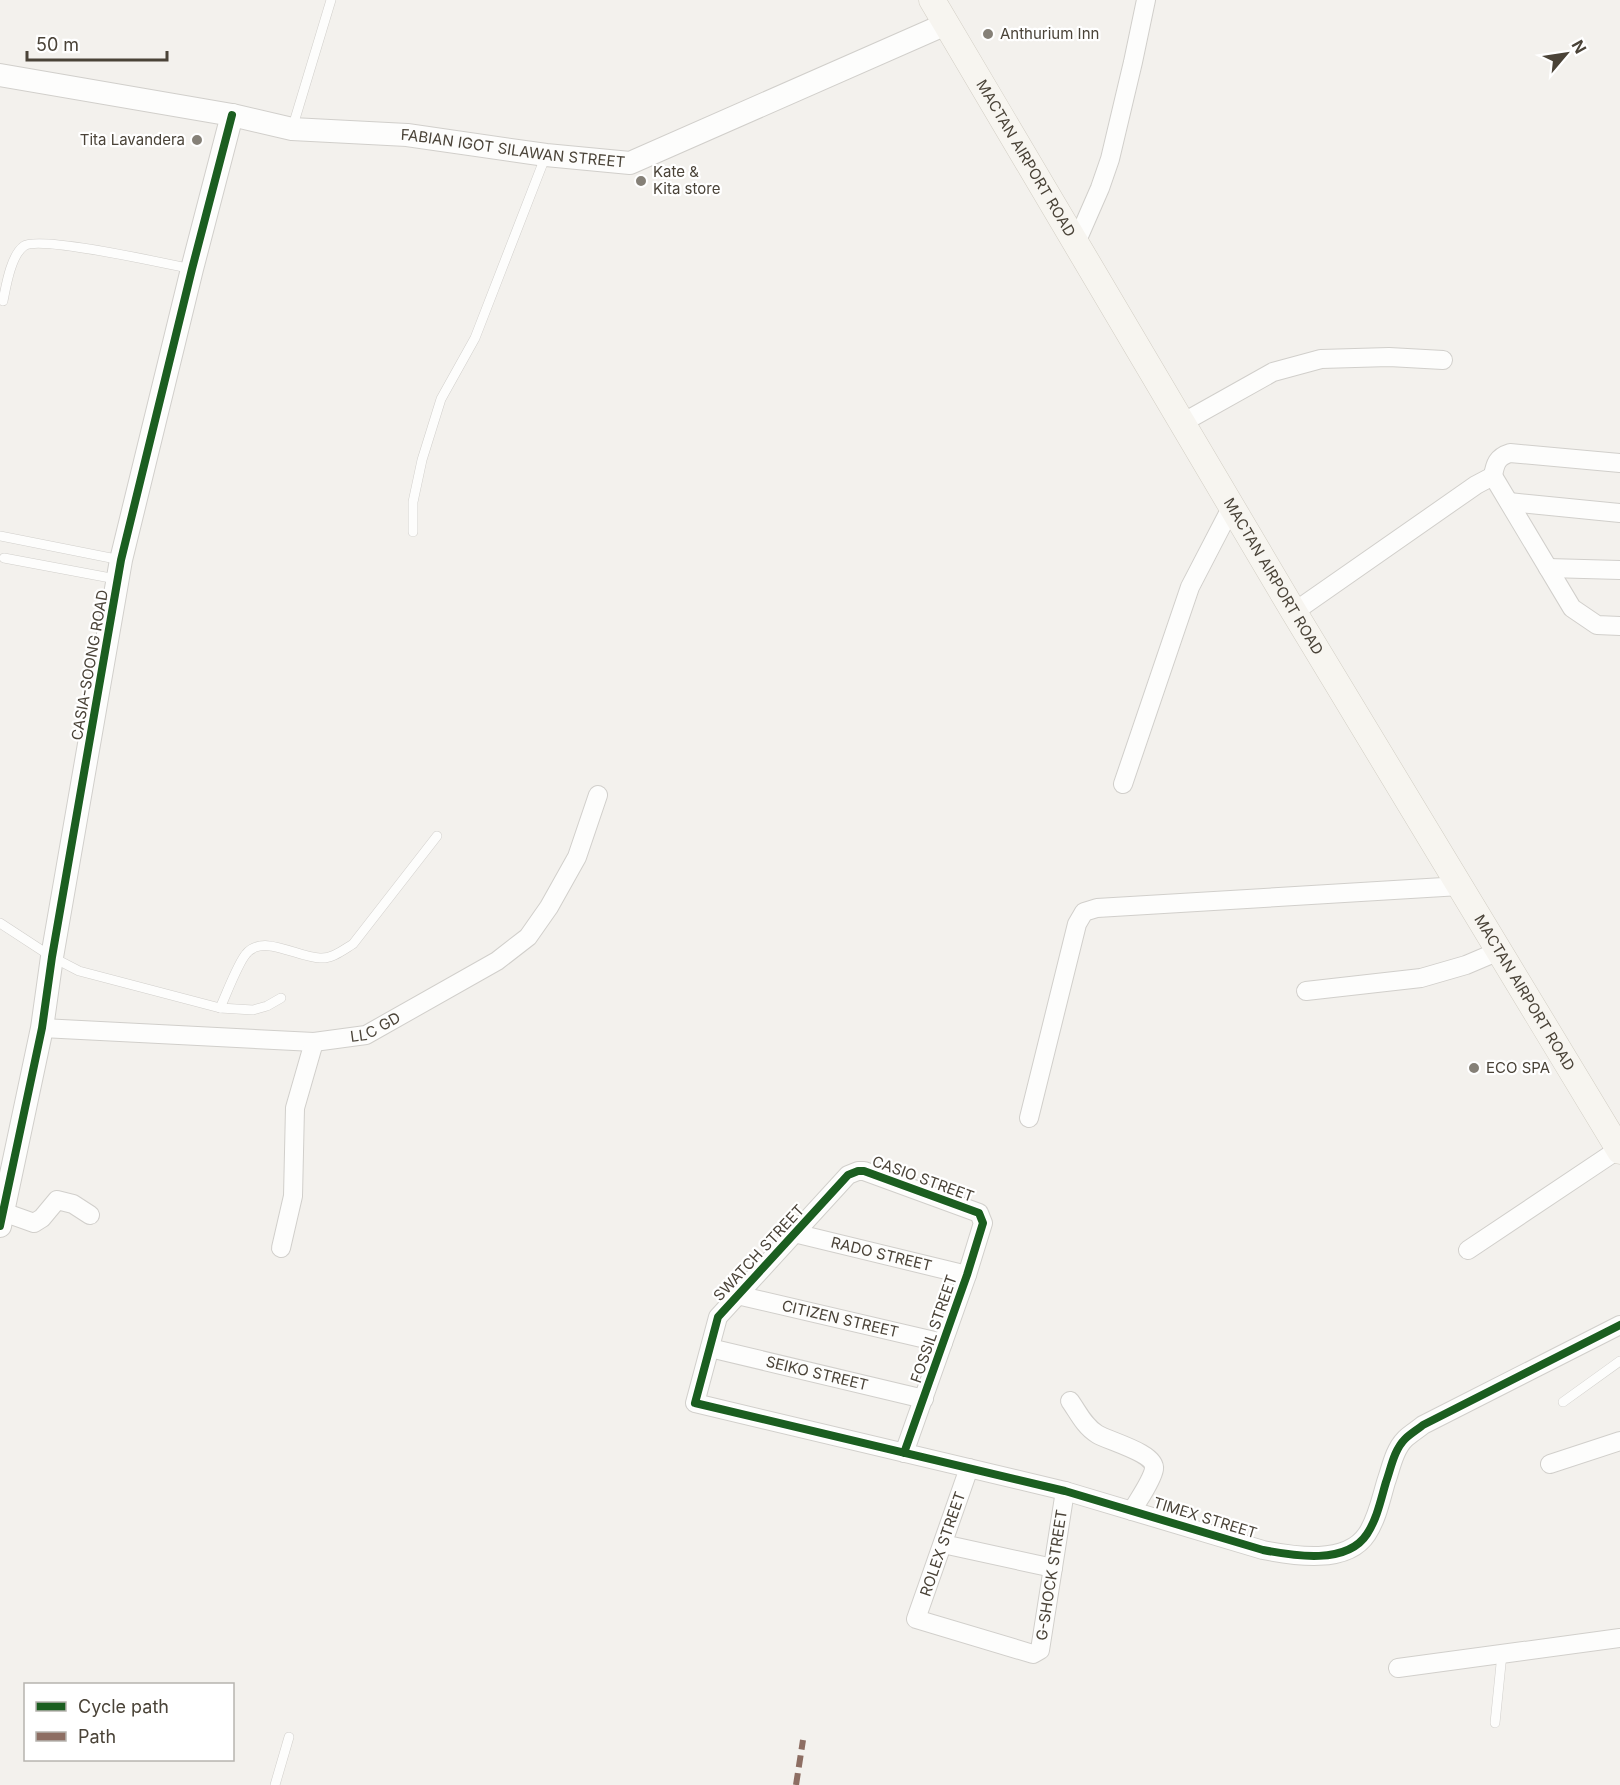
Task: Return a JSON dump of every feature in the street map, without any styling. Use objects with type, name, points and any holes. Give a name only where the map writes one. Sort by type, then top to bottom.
[{"type":"main road","name":"MACTAN AIRPORT ROAD","points":[[932,0],[1294,612],[1499,951],[1615,1137]]},
{"type":"street","points":[[1076,243],[1110,159],[1146,0]]},
{"type":"street","name":"FABIAN IGOT SILAWAN STREET","points":[[0,75],[232,115],[292,129],[406,135],[546,155],[630,164],[946,24]]},
{"type":"street","name":"CASIA-SOONG ROAD","points":[[1,1219],[42,1028],[52,957],[120,570],[192,268],[232,115]]},
{"type":"street","points":[[1182,423],[1273,372],[1321,359],[1389,357],[1443,360]]},
{"type":"street","points":[[1620,463],[1510,453],[1499,458],[1495,463],[1493,476],[1572,608],[1597,625],[1620,627]]},
{"type":"street","points":[[1294,612],[1476,485],[1493,476]]},
{"type":"street","points":[[1509,502],[1620,513]]},
{"type":"street","points":[[1123,784],[1190,587],[1232,506]]},
{"type":"street","points":[[1548,568],[1620,570]]},
{"type":"street","name":"LLC GD","points":[[42,1028],[314,1042],[366,1035],[497,961],[528,937],[549,907],[577,857],[598,795]]},
{"type":"street","points":[[1029,1118],[1077,924],[1084,912],[1097,908],[1460,886]]},
{"type":"street","points":[[1306,991],[1421,978],[1466,965],[1499,951]]},
{"type":"street","points":[[281,1248],[293,1196],[295,1108],[314,1042]]},
{"type":"street","points":[[1468,1250],[1615,1137]]},
{"type":"street","name":"CASIO STREET","points":[[858,1171],[864,1171],[979,1214]]},
{"type":"street","name":"SWATCH STREET","points":[[695,1403],[718,1317],[848,1175],[858,1171]]},
{"type":"street","points":[[1,1219],[34,1223],[42,1218],[57,1200],[73,1204],[90,1215]]},
{"type":"street","name":"FOSSIL STREET","points":[[904,1453],[967,1275],[983,1223],[979,1214]]},
{"type":"street","name":"RADO STREET","points":[[794,1233],[967,1275]]},
{"type":"street","name":"CITIZEN STREET","points":[[738,1295],[943,1343]]},
{"type":"street","name":"TIMEX STREET","points":[[695,1403],[1065,1491],[1263,1550],[1293,1556],[1326,1556],[1357,1546],[1367,1533],[1394,1459],[1403,1441],[1422,1425],[1620,1325]]},
{"type":"street","name":"SEIKO STREET","points":[[710,1348],[924,1399]]},
{"type":"street","points":[[1070,1401],[1080,1417],[1096,1434],[1145,1455],[1152,1462],[1154,1471],[1132,1511]]},
{"type":"street","points":[[1550,1464],[1620,1441]]},
{"type":"street","name":"ROLEX STREET","points":[[969,1468],[916,1619],[1033,1654]]},
{"type":"street","name":"G-SHOCK STREET","points":[[1033,1654],[1040,1650],[1065,1491]]},
{"type":"street","points":[[942,1544],[1053,1568]]},
{"type":"street","points":[[1398,1668],[1620,1638]]},
{"type":"lane","points":[[292,129],[331,0]]},
{"type":"lane","points":[[413,532],[413,502],[422,460],[441,399],[475,338],[546,155]]},
{"type":"lane","points":[[3,301],[7,280],[17,254],[23,246],[30,242],[76,246],[192,268]]},
{"type":"lane","points":[[0,536],[120,570]]},
{"type":"lane","points":[[4,558],[120,570]]},
{"type":"lane","points":[[220,1008],[246,954],[254,947],[264,944],[321,959],[338,954],[353,944],[437,837]]},
{"type":"lane","points":[[0,923],[52,957],[79,970],[220,1008],[253,1010],[267,1006],[281,998]]},
{"type":"lane","points":[[1563,1402],[1620,1361]]},
{"type":"lane","points":[[1495,1723],[1502,1654]]},
{"type":"lane","points":[[275,1785],[289,1737]]},
{"type":"marked path","points":[[796,1785],[803,1740]]},
{"type":"cycle path","points":[[0,1226],[42,1028],[52,957],[121,560],[232,115]]},
{"type":"cycle path","points":[[904,1453],[967,1275],[983,1223],[979,1213],[864,1171],[858,1171],[848,1175],[718,1317],[695,1403],[1065,1491],[1263,1550],[1319,1556],[1347,1550],[1358,1544],[1367,1534],[1373,1522],[1393,1459],[1401,1443],[1407,1437],[1423,1425],[1620,1325]]},
{"type":"place","name":"Anthurium Inn","points":[[988,34]]},
{"type":"place","name":"Tita Lavandera","points":[[197,140]]},
{"type":"place","name":"Kate & Kita store","points":[[641,181]]},
{"type":"place","name":"ECO SPA","points":[[1474,1068]]}]
